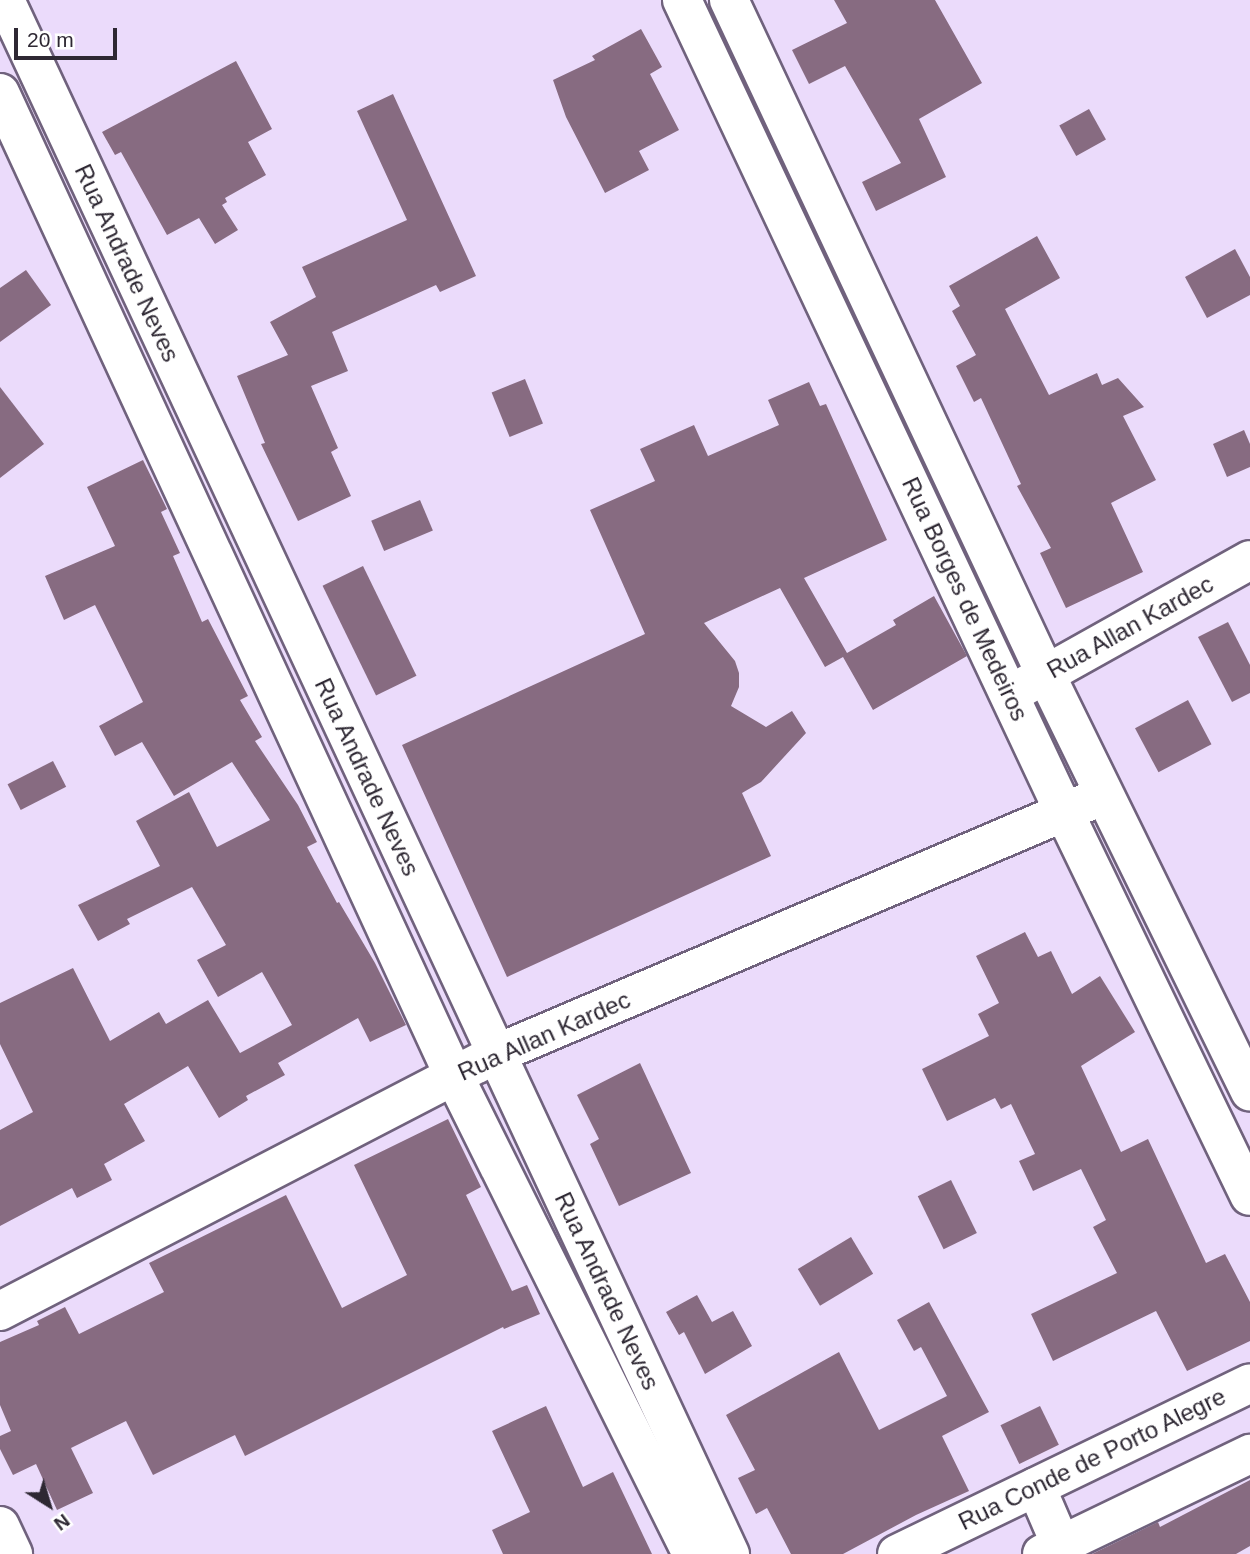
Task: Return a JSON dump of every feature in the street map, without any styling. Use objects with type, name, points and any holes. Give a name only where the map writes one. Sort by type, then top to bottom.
[{"type":"street","name":"Rua Andrade Neves","points":[[5,0],[730,1554]]},
{"type":"street","name":"Rua Borges de Medeiros","points":[[682,0],[1065,814],[1250,1196]]},
{"type":"street","name":"Rua Borges de Medeiros","points":[[729,0],[1045,673],[1250,1091]]},
{"type":"street","name":"Rua Andrade Neves","points":[[0,93],[454,1076],[692,1554]]},
{"type":"street","points":[[793,236],[831,217]]},
{"type":"street","points":[[158,435],[198,415]]},
{"type":"street","name":"Rua Allan Kardec","points":[[1010,694],[1250,560]]},
{"type":"street","name":"Rua Allan Kardec","points":[[0,1311],[496,1055],[1065,814],[1104,795]]},
{"type":"street","points":[[1176,1044],[1219,1027]]},
{"type":"street","points":[[589,1346],[624,1328]]},
{"type":"street","name":"Rua Conde de Porto Alegre","points":[[897,1554],[1250,1383]]},
{"type":"street","points":[[1036,1487],[1051,1550],[1250,1454]]},
{"type":"street","points":[[0,1526],[13,1554]]},
{"type":"building","points":[[834,0],[935,0],[982,83],[919,119],[946,177],[876,211],[862,182],[901,163],[845,66],[809,84],[792,50],[847,23]]},
{"type":"building","points":[[641,29],[662,67],[650,74],[679,130],[639,151],[649,170],[605,193],[566,117],[553,80],[595,60],[592,56]]},
{"type":"building","points":[[236,61],[272,129],[248,142],[266,175],[225,198],[227,202],[222,205],[238,230],[215,244],[199,218],[167,235],[121,152],[115,155],[102,132]]},
{"type":"building","points":[[393,94],[476,276],[440,292],[436,285],[332,332],[348,371],[311,386],[338,448],[331,452],[351,496],[298,521],[261,444],[265,443],[237,376],[288,355],[270,322],[316,297],[302,267],[407,220],[357,111]]},
{"type":"building","points":[[1089,109],[1106,140],[1076,156],[1059,125]]},
{"type":"building","points":[[1037,236],[1060,278],[1005,309],[1049,395],[1097,373],[1102,385],[1118,378],[1144,407],[1123,416],[1156,480],[1111,503],[1143,572],[1066,608],[1040,553],[1051,548],[1017,486],[1021,484],[981,398],[974,402],[956,366],[976,355],[952,311],[960,306],[949,286]]},
{"type":"building","points":[[1235,249],[1250,277],[1250,295],[1207,318],[1185,277]]},
{"type":"building","points":[[26,270],[51,305],[0,342],[0,288]]},
{"type":"building","points":[[525,379],[543,424],[510,437],[492,392]]},
{"type":"building","points":[[809,382],[820,406],[826,404],[887,540],[804,578],[847,653],[896,625],[893,620],[934,596],[967,656],[873,710],[843,657],[825,667],[780,588],[704,623],[735,661],[739,673],[739,687],[731,706],[766,727],[792,711],[806,733],[761,782],[742,793],[771,856],[507,977],[402,745],[645,634],[590,510],[655,481],[640,449],[694,425],[708,456],[779,425],[768,400]]},
{"type":"building","points":[[0,387],[44,444],[0,478]]},
{"type":"building","points":[[1244,430],[1250,444],[1250,467],[1227,477],[1213,444]]},
{"type":"building","points":[[143,460],[167,509],[161,512],[180,553],[173,556],[202,622],[208,619],[248,696],[240,700],[262,737],[255,741],[298,805],[317,842],[307,847],[337,903],[339,902],[375,963],[406,1025],[370,1042],[358,1018],[278,1063],[285,1075],[246,1096],[248,1100],[219,1118],[188,1066],[124,1104],[145,1141],[104,1164],[112,1180],[77,1198],[72,1188],[0,1226],[0,1130],[33,1112],[0,1044],[0,1003],[73,968],[110,1041],[159,1012],[166,1024],[208,1000],[240,1053],[292,1025],[262,972],[218,997],[197,960],[226,945],[192,887],[127,919],[130,924],[98,941],[78,905],[160,866],[136,821],[189,792],[217,847],[270,820],[232,762],[174,796],[142,742],[115,756],[99,726],[143,702],[95,605],[64,620],[45,576],[115,546],[87,487]]},
{"type":"building","points":[[420,500],[433,530],[384,551],[371,521]]},
{"type":"building","points":[[363,566],[416,676],[376,695],[323,586]]},
{"type":"building","points":[[1228,622],[1250,665],[1250,693],[1232,702],[1198,637]]},
{"type":"building","points":[[1188,700],[1211,744],[1158,772],[1135,728]]},
{"type":"building","points":[[53,761],[66,787],[21,810],[8,784]]},
{"type":"building","points":[[1025,932],[1038,957],[1051,951],[1072,994],[1100,976],[1135,1032],[1081,1066],[1121,1152],[1148,1139],[1206,1263],[1225,1254],[1250,1302],[1250,1341],[1187,1371],[1156,1311],[1053,1361],[1031,1314],[1117,1273],[1093,1227],[1106,1220],[1081,1169],[1033,1191],[1019,1161],[1035,1154],[1011,1104],[1001,1109],[995,1098],[947,1121],[922,1069],[989,1036],[978,1014],[999,1003],[976,956]]},
{"type":"building","points":[[640,1063],[691,1173],[619,1206],[590,1144],[599,1139],[577,1095]]},
{"type":"building","points":[[448,1119],[481,1187],[466,1195],[512,1291],[527,1285],[540,1314],[504,1329],[503,1327],[245,1456],[235,1435],[153,1475],[126,1421],[71,1448],[93,1493],[57,1510],[36,1464],[13,1475],[0,1449],[0,1436],[11,1431],[0,1405],[0,1342],[39,1325],[37,1321],[65,1307],[79,1334],[164,1292],[149,1263],[286,1195],[342,1308],[407,1275],[354,1165]]},
{"type":"building","points":[[951,1180],[977,1233],[944,1249],[918,1196]]},
{"type":"building","points":[[851,1237],[873,1274],[820,1306],[798,1269]]},
{"type":"building","points":[[697,1295],[712,1322],[733,1311],[752,1346],[705,1374],[684,1332],[679,1335],[666,1312]]},
{"type":"building","points":[[929,1302],[989,1412],[942,1436],[969,1491],[916,1515],[843,1554],[791,1554],[767,1508],[756,1514],[738,1478],[755,1470],[726,1415],[839,1352],[879,1430],[947,1396],[921,1347],[914,1351],[897,1320]]},
{"type":"building","points":[[546,1406],[583,1487],[613,1472],[652,1554],[503,1554],[492,1530],[530,1512],[492,1431]]},
{"type":"building","points":[[1040,1406],[1059,1445],[1019,1464],[1000,1425]]},
{"type":"building","points":[[1250,1480],[1250,1546],[1236,1554],[1092,1554],[1158,1522],[1160,1527]]}]
